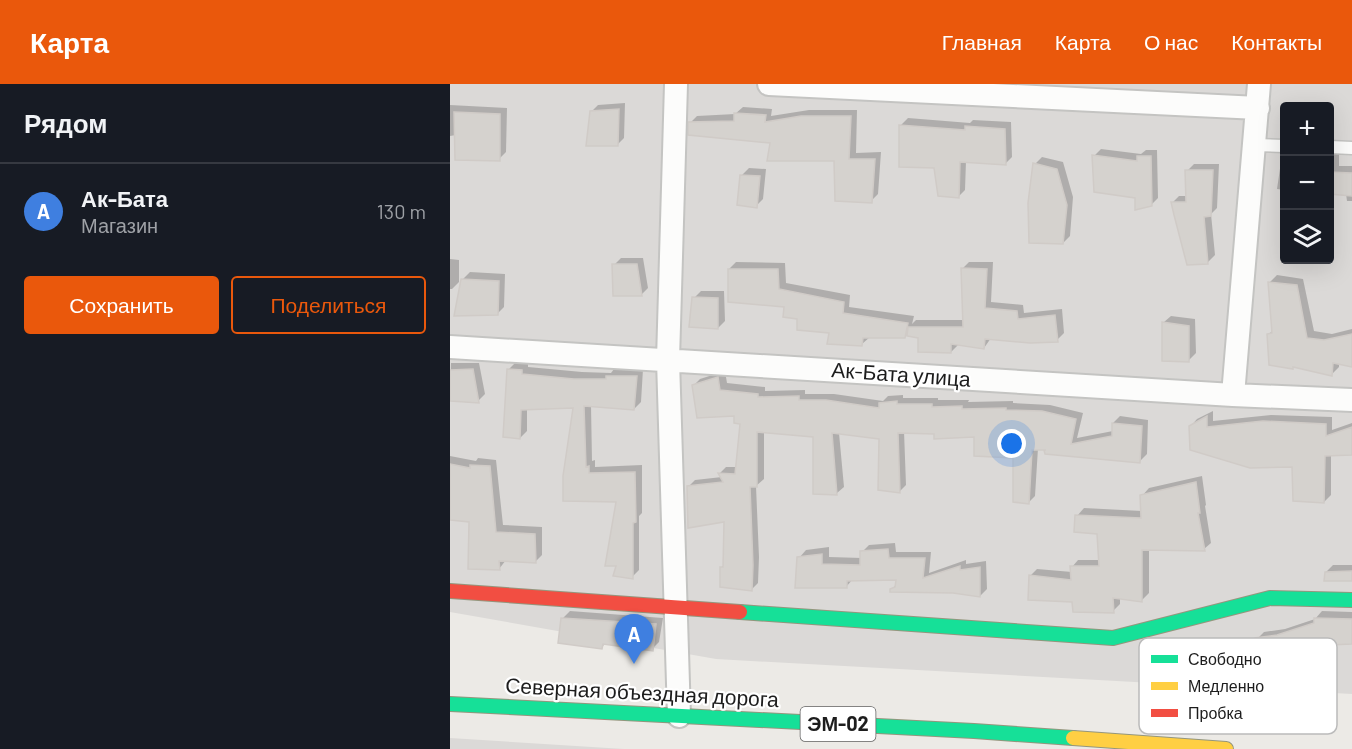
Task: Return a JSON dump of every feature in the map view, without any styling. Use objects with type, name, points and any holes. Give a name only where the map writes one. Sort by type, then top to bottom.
[{"type":"main road","points":[[450,591],[1113,638],[1270,598],[1352,600]]},
{"type":"main road","name":"Северная объездная дорога","points":[[450,704],[974,731],[1226,749]]},
{"type":"street","points":[[676,84],[668,360],[679,716]]},
{"type":"street","points":[[769,84],[1258,108]]},
{"type":"street","points":[[1233,395],[1259,84]]},
{"type":"street","name":"Ак-Бата улица","points":[[450,347],[1233,395],[1352,400]]},
{"type":"lane","points":[[1254,145],[1280,146]]},
{"type":"lane","points":[[1334,147],[1352,148]]},
{"type":"shaded area","points":[[450,84],[1352,84],[1352,694],[1337,693],[1337,638],[1139,638],[1139,682],[716,659],[450,612]]},
{"type":"shaded area","points":[[450,738],[624,749],[450,749]]},
{"type":"building","points":[[619,109],[618,146],[586,146],[590,111]]},
{"type":"building","points":[[454,112],[500,114],[500,161],[455,160]]},
{"type":"building","points":[[734,113],[766,115],[765,122],[801,116],[851,116],[849,159],[875,159],[872,203],[835,201],[834,161],[767,161],[770,143],[688,135],[688,122],[734,121]]},
{"type":"building","points":[[899,125],[965,130],[965,126],[1005,129],[1006,165],[960,162],[959,198],[938,196],[934,168],[899,167]]},
{"type":"building","points":[[1092,155],[1137,161],[1137,156],[1151,156],[1152,206],[1135,210],[1135,198],[1094,192]]},
{"type":"building","points":[[1033,163],[1057,169],[1067,205],[1063,244],[1029,243],[1028,203]]},
{"type":"building","points":[[1185,170],[1213,170],[1211,216],[1204,217],[1208,264],[1187,265],[1174,215],[1171,202],[1186,202]]},
{"type":"building","points":[[1334,172],[1352,173],[1352,196],[1334,194]]},
{"type":"building","points":[[740,175],[760,176],[757,208],[737,205]]},
{"type":"building","points":[[612,264],[637,264],[642,296],[613,296]]},
{"type":"building","points":[[961,268],[987,269],[985,308],[1017,311],[1018,319],[1055,315],[1058,342],[1030,343],[985,339],[984,349],[951,344],[951,353],[918,352],[918,338],[907,336],[908,327],[963,327]]},
{"type":"building","points":[[728,269],[778,269],[779,289],[844,302],[843,313],[908,323],[905,338],[863,338],[862,346],[827,344],[829,333],[797,330],[797,319],[783,317],[784,307],[728,302]]},
{"type":"building","points":[[461,279],[499,281],[498,315],[454,316]]},
{"type":"building","points":[[1268,282],[1297,285],[1307,338],[1324,340],[1352,334],[1352,367],[1333,363],[1332,376],[1293,367],[1293,369],[1269,365],[1267,334],[1272,333]]},
{"type":"building","points":[[692,297],[718,298],[718,329],[689,327]]},
{"type":"building","points":[[1162,322],[1189,326],[1189,362],[1162,361]]},
{"type":"building","points":[[473,369],[479,403],[450,401],[450,370]]},
{"type":"building","points":[[507,369],[522,370],[522,374],[574,379],[637,376],[634,410],[584,406],[586,467],[589,466],[589,473],[635,472],[636,522],[633,523],[633,579],[613,576],[616,566],[605,566],[616,502],[563,501],[563,476],[573,408],[521,410],[520,439],[503,437]]},
{"type":"building","points":[[718,377],[720,390],[758,394],[758,397],[799,396],[799,400],[826,400],[879,408],[879,403],[897,401],[897,404],[932,404],[932,407],[962,406],[962,409],[1006,408],[1006,410],[1042,411],[1076,419],[1071,444],[1112,436],[1112,423],[1142,426],[1140,463],[1045,454],[1044,450],[1032,450],[1029,504],[1013,502],[1013,458],[974,456],[974,437],[934,439],[934,434],[898,433],[900,493],[878,490],[879,439],[832,433],[837,495],[813,494],[813,437],[757,432],[757,487],[750,487],[752,591],[720,587],[724,522],[688,528],[687,486],[723,482],[718,473],[735,474],[740,424],[734,423],[734,416],[697,418],[692,385]]},
{"type":"building","points":[[1207,416],[1207,427],[1263,421],[1326,424],[1326,436],[1352,427],[1352,455],[1325,456],[1324,503],[1293,501],[1292,467],[1250,468],[1190,450],[1189,426]]},
{"type":"building","points":[[450,464],[470,468],[470,465],[490,466],[496,532],[535,534],[536,563],[499,561],[500,570],[468,569],[469,522],[450,520]]},
{"type":"building","points":[[1196,482],[1200,513],[1198,513],[1205,551],[1142,550],[1142,602],[1113,598],[1114,613],[1073,612],[1072,602],[1028,600],[1029,575],[1071,580],[1070,566],[1099,566],[1097,534],[1074,532],[1075,515],[1141,518],[1140,495]]},
{"type":"building","points":[[888,549],[889,558],[925,558],[923,578],[960,566],[960,570],[980,567],[980,597],[953,593],[890,592],[890,589],[895,587],[896,580],[847,581],[847,588],[795,588],[797,557],[822,554],[822,564],[860,565],[860,551]]},
{"type":"building","points":[[1352,571],[1352,581],[1324,581],[1325,572]]},
{"type":"building","points":[[561,618],[656,624],[653,651],[603,644],[602,649],[558,643]]},
{"type":"building","points":[[1314,618],[1352,619],[1352,644],[1337,645],[1337,638],[1255,638],[1277,635],[1314,623]]},
{"type":"traffic: fast","points":[[740,612],[1113,638],[1270,598],[1352,600]]},
{"type":"traffic: fast","points":[[450,704],[1073,738]]},
{"type":"traffic: slow","points":[[1073,738],[1226,749]]},
{"type":"traffic: jam","points":[[450,591],[740,612]]},
{"type":"place","name":"Ак-Бата","points":[[634,664]]}]
